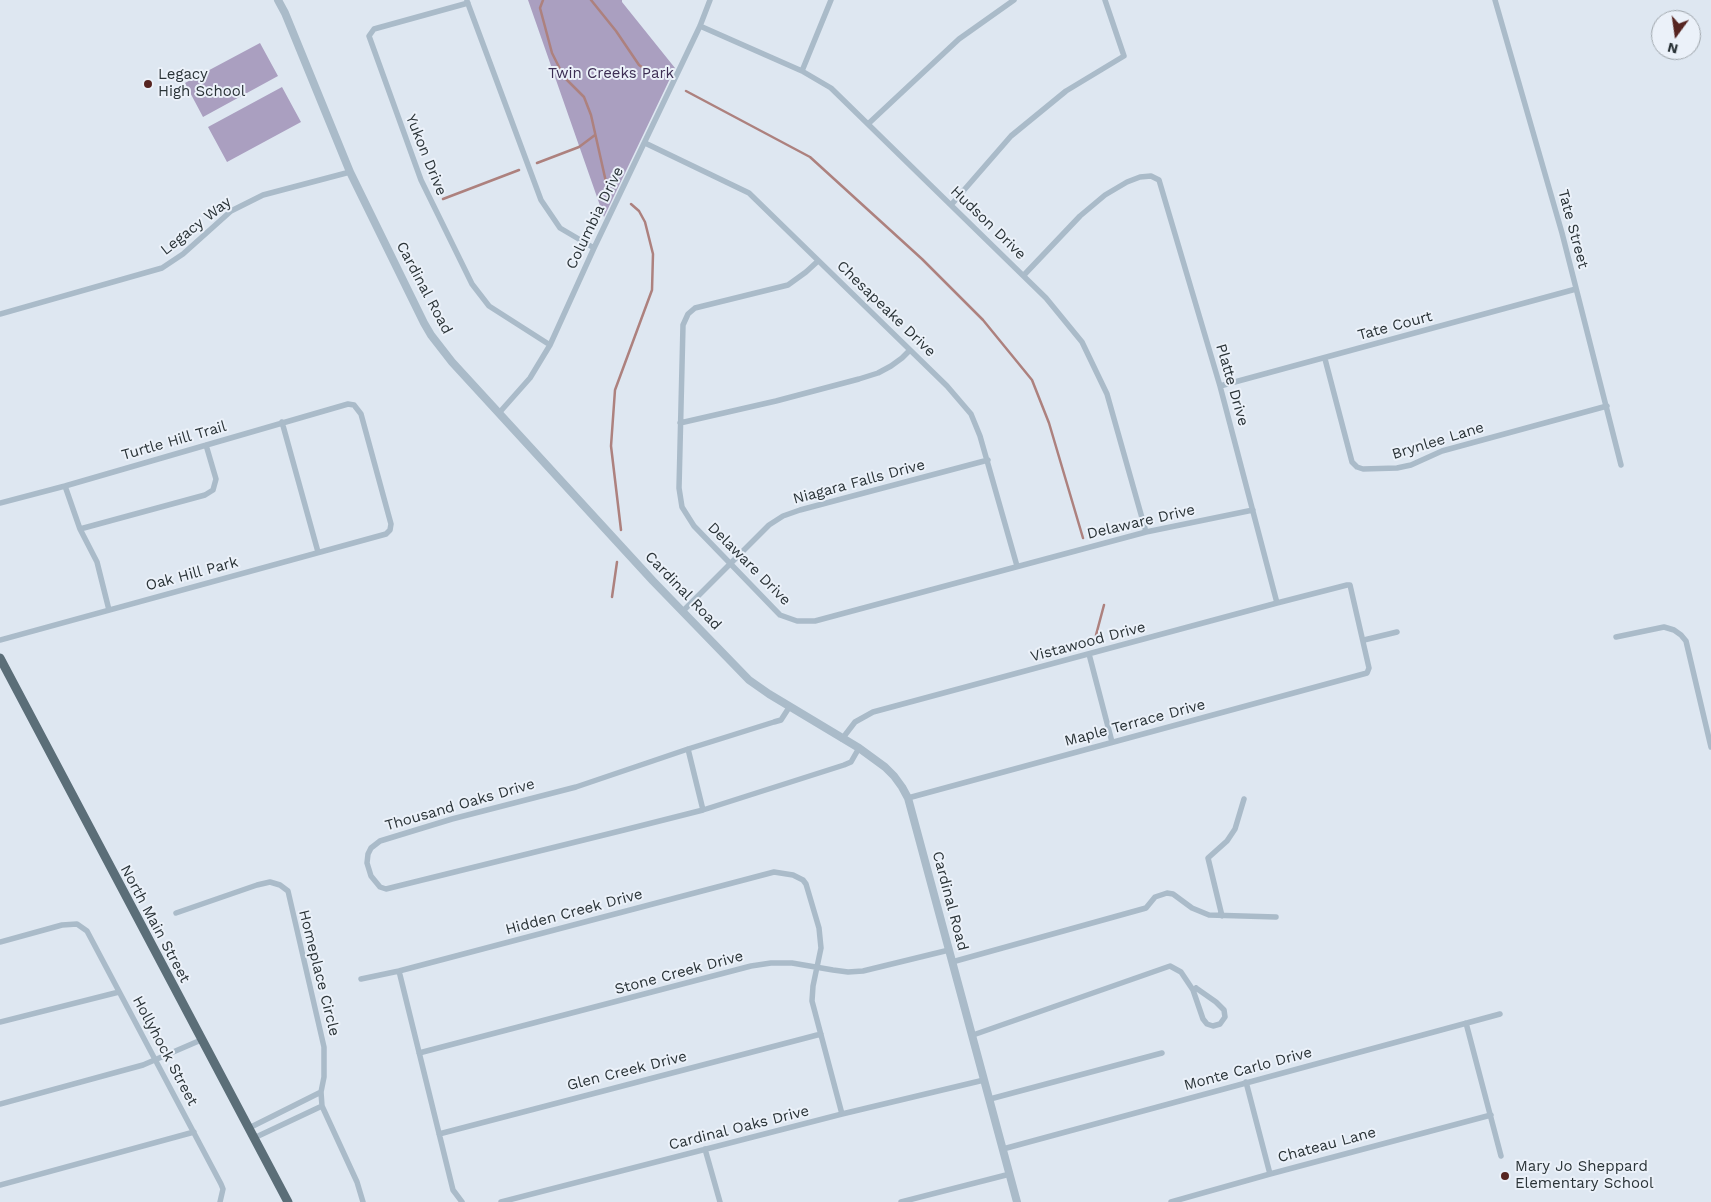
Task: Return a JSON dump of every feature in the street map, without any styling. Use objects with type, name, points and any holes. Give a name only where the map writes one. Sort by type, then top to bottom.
[{"type":"main road","name":"North Main Street","points":[[0,658],[288,1202]]},
{"type":"street","name":"Cardinal Road","points":[[278,0],[350,172],[431,335],[452,362],[646,573],[749,680],[885,766],[908,798],[1017,1202]]},
{"type":"street","name":"Columbia Drive","points":[[499,413],[530,378],[550,345],[700,26],[710,0]]},
{"type":"street","points":[[802,71],[831,0]]},
{"type":"street","points":[[868,124],[959,39],[1014,0]]},
{"type":"street","points":[[951,205],[1011,136],[1066,91],[1124,56],[1105,0]]},
{"type":"street","name":"Tate Street","points":[[1495,0],[1576,289],[1621,465]]},
{"type":"street","points":[[468,2],[541,200],[560,228],[594,248]]},
{"type":"street","name":"Yukon Drive","points":[[468,2],[374,29],[369,36],[420,180],[472,284],[489,306],[550,345]]},
{"type":"street","name":"Hudson Drive","points":[[700,26],[802,71],[831,88],[1024,275],[1066,320],[1082,342],[1107,394],[1146,532]]},
{"type":"street","name":"Chesapeake Drive","points":[[645,143],[749,193],[947,386],[971,414],[980,436],[1017,566]]},
{"type":"street","name":"Legacy Way","points":[[0,314],[162,268],[183,254],[231,211],[263,195],[350,172]]},
{"type":"street","name":"Platte Drive","points":[[1024,275],[1080,216],[1105,195],[1140,177],[1148,176],[1158,180],[1220,386],[1277,603]]},
{"type":"street","name":"Delaware Drive","points":[[818,261],[788,284],[695,308],[688,314],[683,325],[679,488],[682,507],[694,526],[780,616],[797,621],[815,621],[1146,532],[1252,510]]},
{"type":"street","name":"Tate Court","points":[[1220,386],[1576,289]]},
{"type":"street","points":[[680,423],[776,401],[878,373],[891,366],[910,350]]},
{"type":"street","name":"Brynlee Lane","points":[[1325,358],[1352,462],[1357,467],[1363,469],[1397,468],[1411,465],[1442,452],[1607,406]]},
{"type":"street","name":"Turtle Hill Trail","points":[[0,502],[66,486],[343,404],[354,405],[361,414],[390,516],[390,530]]},
{"type":"street","points":[[282,422],[318,552]]},
{"type":"street","points":[[80,529],[205,495],[213,490],[216,479],[206,444]]},
{"type":"street","name":"Niagara Falls Drive","points":[[683,611],[769,525],[783,516],[988,460]]},
{"type":"street","points":[[66,486],[80,529],[97,562],[109,610]]},
{"type":"street","name":"Oak Hill Park","points":[[0,640],[386,534],[390,530]]},
{"type":"street","name":"Vistawood Drive","points":[[842,738],[855,722],[874,712],[1349,585],[1364,640]]},
{"type":"street","points":[[1616,637],[1664,628],[1674,630],[1681,635],[1686,641],[1711,747]]},
{"type":"street","points":[[1364,640],[1397,632]]},
{"type":"street","name":"Maple Terrace Drive","points":[[908,798],[1368,671],[1364,640]]},
{"type":"street","points":[[1089,654],[1112,742]]},
{"type":"street","name":"Thousand Oaks Drive","points":[[790,706],[780,720],[576,787],[452,819],[380,841],[371,848],[368,854],[367,863],[371,876],[380,887],[386,889],[703,810],[844,765],[851,762],[859,748]]},
{"type":"street","points":[[688,749],[703,810]]},
{"type":"street","points":[[1222,916],[1208,858],[1227,841],[1235,829],[1244,799]]},
{"type":"street","name":"Hidden Creek Drive","points":[[362,980],[774,872],[793,875],[806,884],[819,928],[821,948],[817,967]]},
{"type":"street","name":"Homeplace Circle","points":[[176,913],[270,882],[280,885],[288,891],[324,1047],[322,1106],[357,1182],[363,1202]]},
{"type":"street","points":[[952,962],[1146,908],[1155,897],[1167,893],[1178,897],[1199,912],[1222,916],[1276,917]]},
{"type":"street","name":"Hollyhock Street","points":[[0,942],[62,925],[78,924],[87,931],[221,1184],[223,1189],[221,1200]]},
{"type":"street","name":"Stone Creek Drive","points":[[418,1053],[751,966],[771,963],[792,963],[848,972],[863,971],[948,950]]},
{"type":"street","points":[[972,1034],[1170,966],[1181,972],[1193,990],[1205,1022],[1213,1026],[1220,1024],[1225,1018],[1224,1010],[1221,1006],[1203,992],[1196,988],[1193,990]]},
{"type":"street","points":[[817,967],[812,1001],[842,1114]]},
{"type":"street","points":[[399,971],[453,1190],[462,1202]]},
{"type":"street","points":[[0,1022],[119,992]]},
{"type":"street","name":"Monte Carlo Drive","points":[[1003,1149],[1500,1014]]},
{"type":"street","points":[[1466,1023],[1501,1156]]},
{"type":"street","name":"Glen Creek Drive","points":[[439,1134],[821,1034]]},
{"type":"street","points":[[0,1104],[143,1065],[201,1040]]},
{"type":"street","points":[[990,1099],[1162,1053]]},
{"type":"street","name":"Cardinal Oaks Drive","points":[[501,1202],[842,1114],[984,1080]]},
{"type":"street","points":[[1246,1082],[1270,1174]]},
{"type":"street","points":[[249,1128],[321,1092]]},
{"type":"street","points":[[254,1138],[322,1106]]},
{"type":"street","points":[[286,1109],[291,1120]]},
{"type":"street","name":"Chateau Lane","points":[[1171,1202],[1491,1115]]},
{"type":"street","points":[[0,1185],[194,1132]]},
{"type":"street","points":[[705,1149],[720,1202]]},
{"type":"street","points":[[901,1202],[1010,1174]]},
{"type":"green space","name":"Twin Creeks Park","points":[[528,0],[622,0],[675,68],[604,217]]},
{"type":"green space","points":[[260,43],[278,76],[203,117],[185,83]]},
{"type":"green space","points":[[282,87],[301,122],[227,162],[208,127]]},
{"type":"waterway","points":[[543,0],[540,8],[552,53],[564,77],[584,97],[591,115],[608,191]]},
{"type":"waterway","points":[[591,0],[616,31],[639,65],[649,72]]},
{"type":"waterway","points":[[686,91],[810,157],[922,259],[983,320],[1032,380],[1049,423],[1083,538]]},
{"type":"waterway","points":[[537,163],[579,147],[595,135]]},
{"type":"waterway","points":[[443,199],[519,170]]},
{"type":"waterway","points":[[621,530],[611,446],[615,390],[652,290],[653,254],[645,222],[639,211],[631,204]]},
{"type":"waterway","points":[[612,597],[617,562]]},
{"type":"waterway","points":[[1096,635],[1104,605]]},
{"type":"place","name":"Legacy High School","points":[[148,84]]},
{"type":"place","name":"Mary Jo Sheppard Elementary School","points":[[1505,1176]]}]
